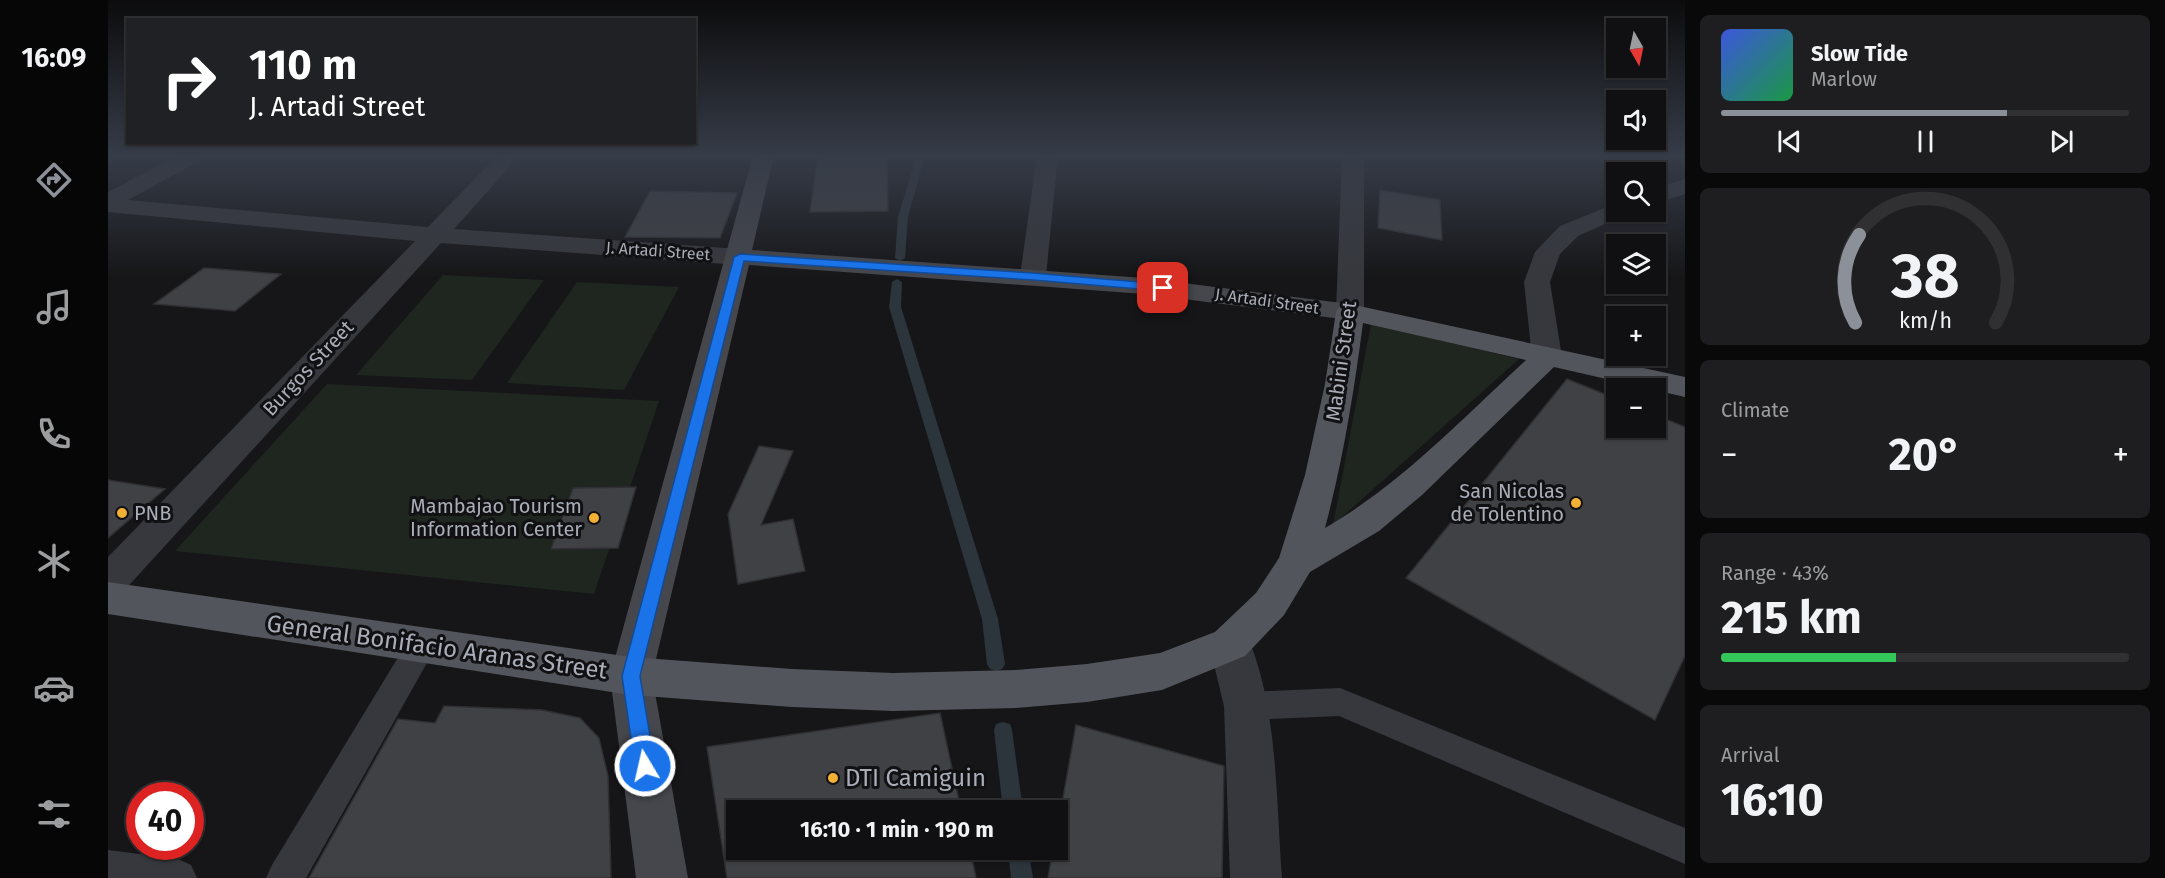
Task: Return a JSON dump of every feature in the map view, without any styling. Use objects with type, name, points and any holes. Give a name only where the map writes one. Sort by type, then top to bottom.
[{"type":"main road","points":[[662,878],[631,676],[754,196]]},
{"type":"main road","name":"J. Artadi Street","points":[[740,257],[1144,285],[1350,312]]},
{"type":"main road","points":[[1350,312],[1685,387]]},
{"type":"main road","name":"Mabini Street","points":[[1230,644],[1270,604],[1297,562],[1322,475],[1340,384],[1350,312]]},
{"type":"main road","name":"Mabini Street","points":[[1297,562],[1366,521],[1410,486],[1547,357]]},
{"type":"main road","name":"General Bonifacio Aranas Street","points":[[108,598],[631,676],[792,688],[893,692],[1016,689],[1087,683],[1162,671],[1230,644]]},
{"type":"street","name":"Burgos Street","points":[[108,582],[471,196]]},
{"type":"street","points":[[1033,276],[1043,196]]},
{"type":"street","name":"Mabini Street","points":[[1350,312],[1352,196]]},
{"type":"street","name":"J. Artadi Street","points":[[108,203],[433,235],[740,257]]},
{"type":"street","points":[[1547,357],[1537,282],[1548,252],[1569,231],[1606,215]]},
{"type":"street","points":[[1230,644],[1246,706],[1256,878]]},
{"type":"lane","points":[[285,878],[422,645]]},
{"type":"lane","points":[[1246,706],[1340,702],[1685,846]]},
{"type":"lane","points":[[108,869],[178,878]]},
{"type":"shaded area","points":[[443,275],[544,280],[472,380],[356,375]]},
{"type":"shaded area","points":[[577,282],[679,287],[624,390],[507,383]]},
{"type":"shaded area","points":[[1371,324],[1519,359],[1333,525]]},
{"type":"shaded area","points":[[327,384],[659,401],[594,594],[175,551]]},
{"type":"building","points":[[647,196],[736,196],[720,238],[625,237]]},
{"type":"building","points":[[812,196],[888,196],[888,211],[810,212]]},
{"type":"building","points":[[1380,196],[1416,196],[1440,200],[1442,240],[1378,228]]},
{"type":"building","points":[[204,268],[281,274],[235,311],[154,304]]},
{"type":"building","name":"San Nicolas de Tolentino","points":[[1567,379],[1606,395],[1606,438],[1666,438],[1666,419],[1685,427],[1685,656],[1655,720],[1406,578]]},
{"type":"building","points":[[759,446],[793,451],[761,525],[793,519],[805,571],[738,584],[728,514]]},
{"type":"building","name":"PNB","points":[[108,480],[165,489],[108,538]]},
{"type":"building","name":"Mambajao Tourism Information Center","points":[[636,487],[618,548],[551,549],[573,488]]},
{"type":"building","points":[[444,706],[542,710],[580,718],[599,738],[608,776],[611,878],[309,878],[398,719],[435,723]]},
{"type":"building","name":"DTI Camiguin","points":[[940,713],[959,800],[726,800],[726,860],[972,860],[976,878],[727,878],[707,747]]},
{"type":"building","points":[[1076,725],[1224,766],[1222,878],[1048,878],[1051,860],[1068,860],[1068,800],[1063,800]]},
{"type":"waterway","points":[[900,258],[903,217],[909,196]]},
{"type":"waterway","points":[[897,282],[895,307],[990,619],[996,664]]},
{"type":"waterway","points":[[1003,730],[1012,800]]},
{"type":"waterway","points":[[1020,860],[1022,878]]},
{"type":"place","name":"San Nicolas de Tolentino","points":[[1576,503]]},
{"type":"place","name":"PNB","points":[[122,513]]},
{"type":"place","name":"Mambajao Tourism Information Center","points":[[594,518]]},
{"type":"place","name":"DTI Camiguin","points":[[833,778]]},
{"type":"route","points":[[645,766],[631,676],[740,257],[1033,276],[1163,288]]}]
